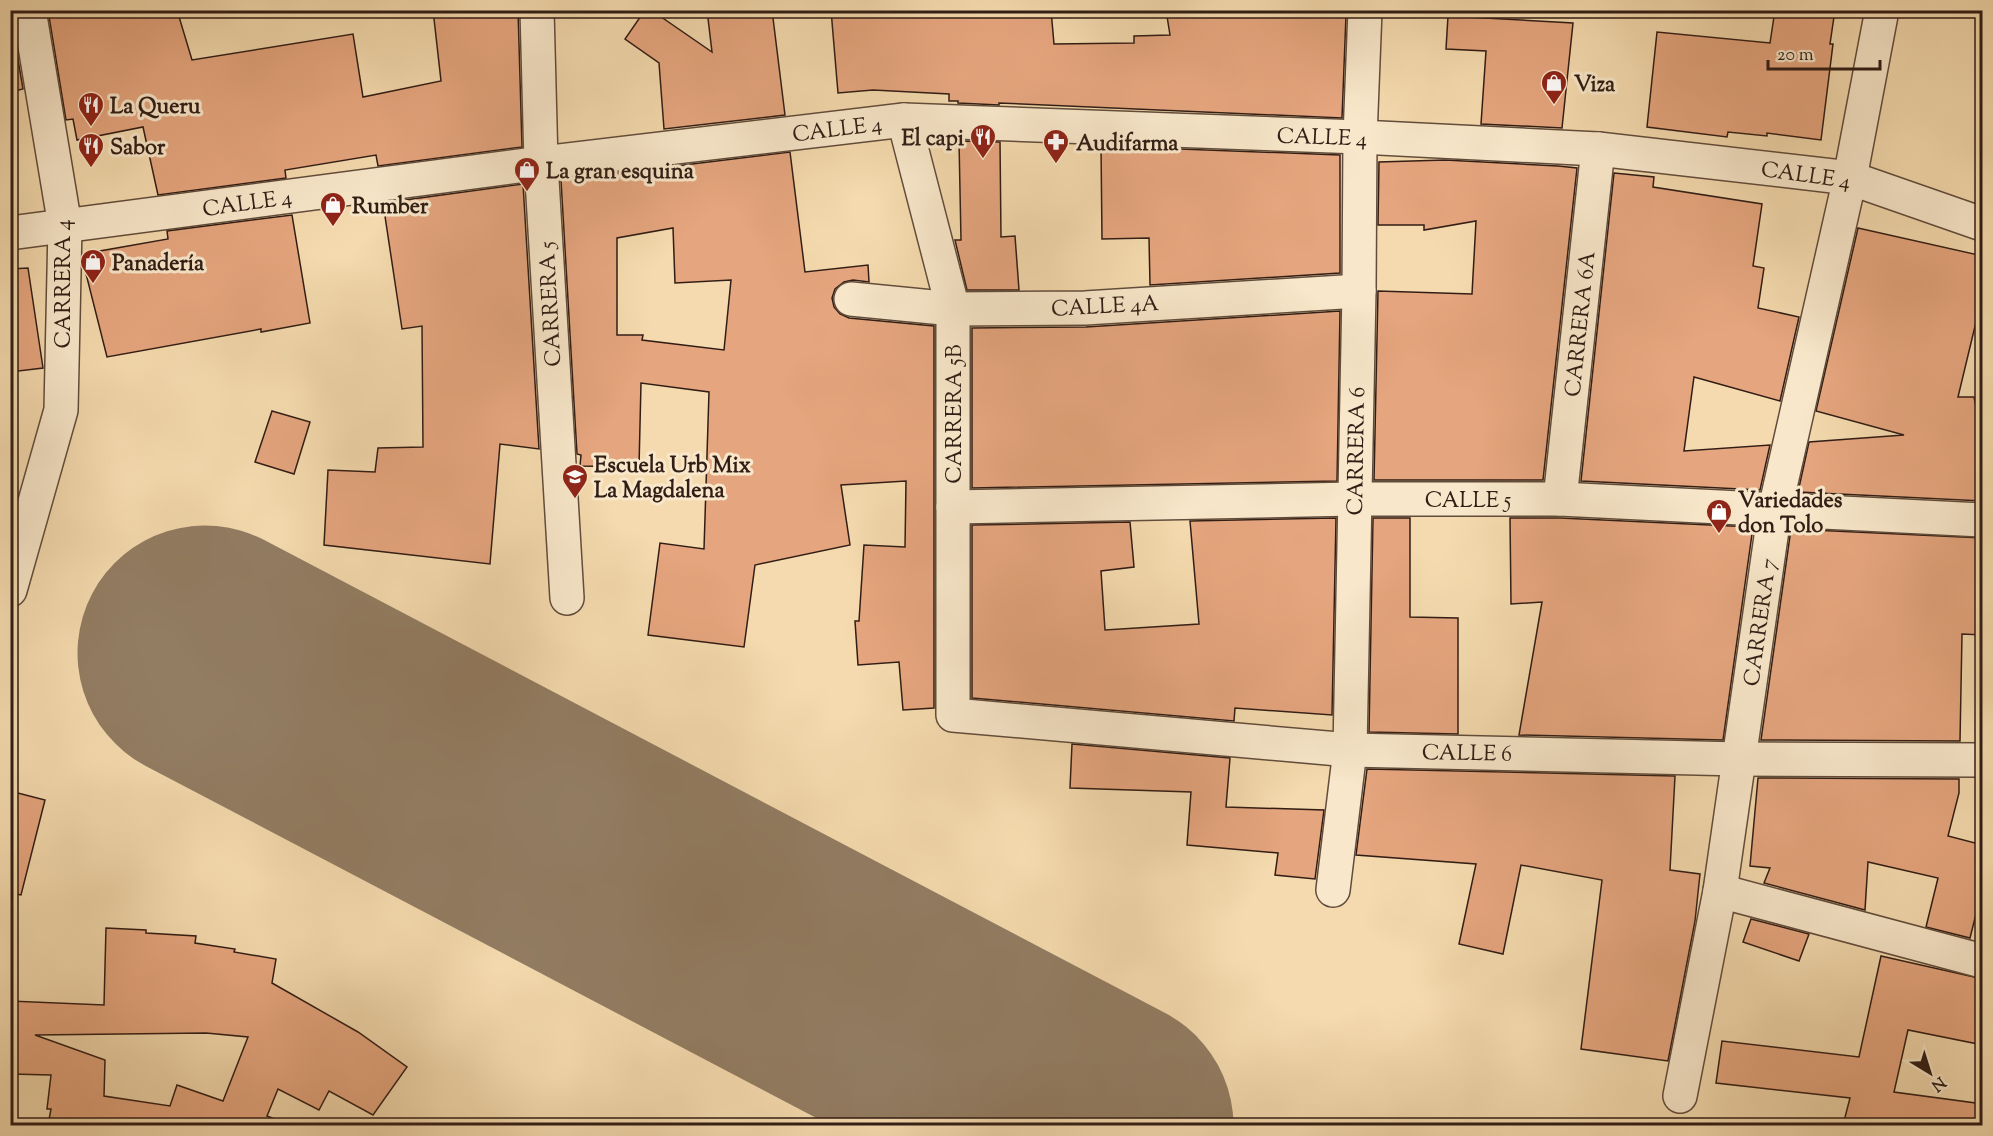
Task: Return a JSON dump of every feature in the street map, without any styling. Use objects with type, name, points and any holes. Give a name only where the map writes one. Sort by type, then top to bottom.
[{"type":"street","name":"CARRERA 4","points":[[10,590],[62,410],[65,226],[29,10]]},
{"type":"street","name":"CARRERA 5","points":[[537,10],[541,164],[567,598]]},
{"type":"street","name":"CARRERA 6","points":[[1333,890],[1350,750],[1360,137],[1365,10]]},
{"type":"street","name":"CARRERA 7","points":[[1680,1096],[1720,891],[1775,509],[1850,178],[1882,10]]},
{"type":"street","name":"CALLE 4","points":[[10,233],[541,164],[904,120],[1360,137],[1598,149],[1850,178],[1983,224]]},
{"type":"street","name":"CARRERA 5B","points":[[904,120],[953,309],[953,715]]},
{"type":"street","name":"CARRERA 6A","points":[[1560,500],[1598,149]]},
{"type":"street","name":"CALLE 4A","points":[[851,299],[953,309],[1085,308],[1359,291]]},
{"type":"street","name":"CALLE 5","points":[[952,507],[1354,499],[1560,500],[1983,520]]},
{"type":"street","name":"CALLE 6","points":[[953,715],[1350,750],[1740,759],[1983,760]]},
{"type":"street","points":[[1720,891],[1983,961]]},
{"type":"building","points":[[48,10],[177,10],[192,60],[353,34],[363,97],[441,81],[433,10],[518,10],[522,147],[378,166],[376,155],[285,170],[286,178],[158,195],[143,127],[77,140],[73,119],[66,120]]},
{"type":"building","points":[[645,10],[651,10],[712,52],[707,10],[772,10],[785,115],[664,129],[659,63],[625,39]]},
{"type":"building","points":[[831,10],[1051,10],[1054,44],[1134,43],[1134,36],[1170,35],[1166,10],[1280,10],[1346,15],[1342,118],[958,103],[958,101],[949,101],[949,94],[873,90],[838,93]]},
{"type":"building","points":[[1775,10],[1835,10],[1821,140],[1767,133],[1767,136],[1728,132],[1727,137],[1647,127],[1657,32],[1770,43]]},
{"type":"building","points":[[10,13],[23,89],[10,92]]},
{"type":"building","points":[[1448,16],[1573,23],[1562,128],[1481,124],[1486,51],[1446,49]]},
{"type":"building","points":[[959,141],[1000,142],[1001,237],[1015,236],[1019,290],[967,290],[955,240],[961,240]]},
{"type":"building","points":[[1101,146],[1340,155],[1340,273],[1150,285],[1149,238],[1102,239]]},
{"type":"building","points":[[790,152],[805,272],[868,265],[869,282],[853,280],[844,282],[835,289],[832,298],[834,307],[840,314],[849,318],[934,326],[934,708],[903,710],[899,662],[858,665],[855,621],[859,621],[864,545],[905,547],[906,481],[841,485],[850,545],[755,565],[744,647],[648,635],[660,543],[704,549],[709,392],[641,383],[639,467],[580,466],[581,455],[577,454],[561,180]],"holes":[[[673,228],[675,283],[731,280],[724,350],[642,340],[643,335],[617,335],[617,238]]]},
{"type":"building","points":[[1445,160],[1577,168],[1543,480],[1374,480],[1378,291],[1472,294],[1476,221],[1424,230],[1424,225],[1378,225],[1379,162]]},
{"type":"building","points":[[1614,173],[1654,177],[1653,187],[1762,204],[1753,266],[1764,268],[1758,308],[1799,317],[1780,401],[1694,377],[1684,451],[1770,445],[1760,490],[1581,481]]},
{"type":"building","points":[[523,184],[539,449],[500,444],[490,564],[324,545],[328,470],[375,472],[378,448],[423,447],[422,326],[402,329],[383,203]]},
{"type":"building","points":[[292,215],[310,323],[261,332],[261,329],[107,357],[83,262],[83,254],[168,239],[167,231]]},
{"type":"building","points":[[1858,228],[1983,256],[1983,293],[1958,397],[1974,397],[1976,407],[1983,407],[1983,501],[1798,492],[1809,442],[1904,435],[1816,411]]},
{"type":"building","points":[[28,268],[43,368],[10,372],[10,269]]},
{"type":"building","points":[[1340,311],[1337,481],[972,488],[972,328],[1086,327]]},
{"type":"building","points":[[272,411],[310,422],[294,474],[255,462]]},
{"type":"building","points":[[1336,518],[1332,715],[1235,708],[1234,721],[972,698],[972,525],[1130,522],[1134,567],[1101,571],[1105,630],[1199,624],[1190,521]]},
{"type":"building","points":[[1373,518],[1410,518],[1410,617],[1458,618],[1458,734],[1369,732]]},
{"type":"building","points":[[1510,518],[1560,518],[1753,527],[1723,740],[1519,735],[1542,602],[1511,604]]},
{"type":"building","points":[[1791,529],[1983,538],[1983,635],[1962,634],[1960,741],[1761,740]]},
{"type":"building","points":[[1072,744],[1230,758],[1226,807],[1324,810],[1315,879],[1275,875],[1278,853],[1187,845],[1191,792],[1070,788]]},
{"type":"building","points":[[1367,769],[1675,776],[1670,870],[1700,874],[1695,921],[1668,1061],[1581,1049],[1602,880],[1521,865],[1503,954],[1459,944],[1476,864],[1356,855]]},
{"type":"building","points":[[1758,778],[1959,779],[1959,793],[1948,836],[1983,845],[1983,886],[1970,938],[1926,927],[1938,878],[1868,862],[1865,910],[1764,883],[1770,868],[1750,866]]},
{"type":"building","points":[[10,791],[45,800],[21,895],[10,893]]},
{"type":"building","points":[[1751,919],[1809,934],[1799,961],[1743,942]]},
{"type":"building","points":[[106,928],[196,936],[195,943],[235,949],[234,952],[276,959],[272,983],[358,1032],[407,1067],[373,1115],[329,1091],[319,1110],[278,1089],[267,1116],[280,1121],[279,1125],[48,1125],[51,1109],[47,1109],[51,1075],[10,1074],[10,1001],[104,1005]],"holes":[[[206,1033],[248,1037],[223,1101],[177,1085],[170,1106],[104,1096],[105,1060],[35,1035]]]},
{"type":"building","points":[[1881,956],[1983,979],[1983,1045],[1908,1030],[1894,1092],[1983,1104],[1983,1125],[1843,1125],[1850,1098],[1716,1083],[1722,1041],[1859,1057]]},
{"type":"runway","points":[[205,653],[1106,1126]]},
{"type":"place","name":"Viza","points":[[1554,106]]},
{"type":"place","name":"La Queru","points":[[91,128]]},
{"type":"place","name":"El capi","points":[[983,160]]},
{"type":"place","name":"Audifarma","points":[[1056,165]]},
{"type":"place","name":"Sabor","points":[[91,169]]},
{"type":"place","name":"La gran esquina","points":[[527,193]]},
{"type":"place","name":"Rumber","points":[[333,228]]},
{"type":"place","name":"Panadería","points":[[93,285]]},
{"type":"place","name":"Escuela Urb Mix La Magdalena","points":[[575,500]]},
{"type":"place","name":"Variedades don Tolo","points":[[1719,535]]}]
